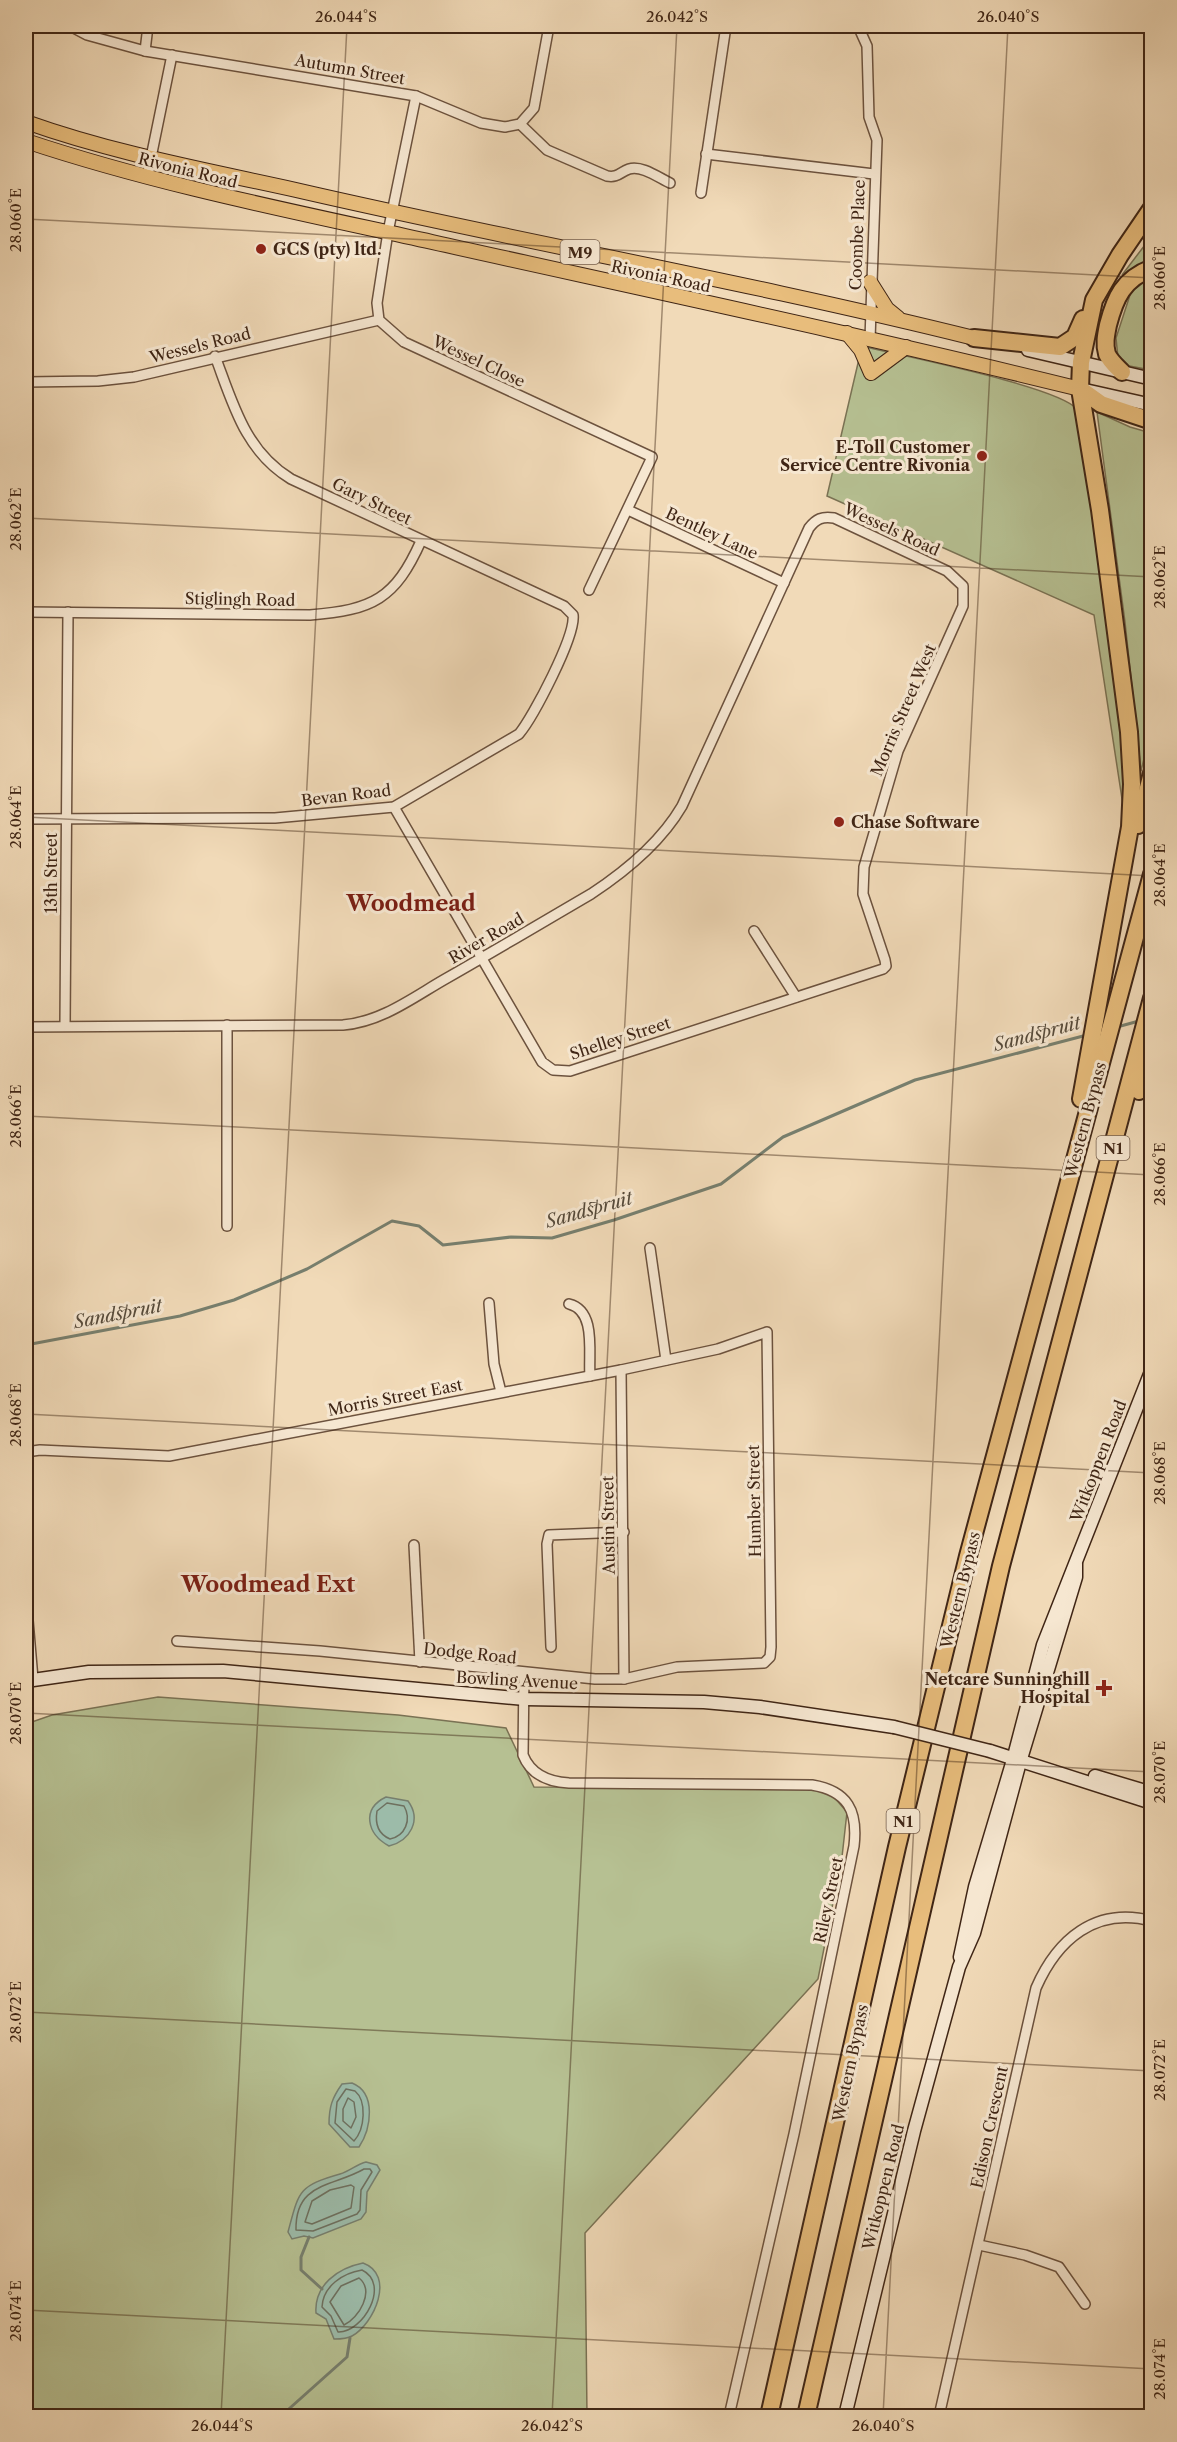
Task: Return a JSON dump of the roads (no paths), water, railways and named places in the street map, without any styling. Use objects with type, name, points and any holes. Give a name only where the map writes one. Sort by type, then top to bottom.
[{"type":"highway","points":[[1095,1060],[1102,981],[1130,827],[1131,754],[1100,510],[1080,389],[1081,362],[1094,300],[1120,255],[1152,208]]},
{"type":"highway","points":[[974,338],[1051,348],[1068,344],[1079,330],[1093,287],[1120,255]]},
{"type":"highway","points":[[1122,372],[1113,364],[1106,350],[1107,332],[1114,303],[1117,295],[1132,278],[1152,268]]},
{"type":"highway","points":[[1080,389],[1101,404],[1152,421]]},
{"type":"highway","points":[[1117,901],[1152,773]]},
{"type":"highway","name":"Western Bypass","points":[[769,2416],[897,1847],[968,1556],[1055,1230],[1095,1060],[1121,982],[1152,874]]},
{"type":"highway","points":[[1147,1050],[1152,998]]},
{"type":"highway","name":"Western Bypass","points":[[806,2416],[1001,1566],[1087,1245],[1113,1183],[1147,1050]]},
{"type":"main road","name":"Rivonia Road","points":[[26,122],[79,140],[392,213],[869,312],[1152,379]]},
{"type":"main road","name":"Rivonia Road","points":[[26,141],[147,177],[906,346],[1152,405]]},
{"type":"main road","points":[[870,282],[887,309],[902,320]]},
{"type":"main road","points":[[847,333],[861,350],[871,373],[906,346]]},
{"type":"main road","name":"Witkoppen Road","points":[[844,2416],[897,2197],[959,1967],[974,1933],[1043,1645],[1069,1574],[1076,1564],[1152,1369]]},
{"type":"main road","name":"Bowling Avenue","points":[[29,1680],[89,1672],[192,1670],[525,1699],[715,1703],[820,1714],[894,1727],[1015,1757]]},
{"type":"main road","points":[[1015,1757],[1152,1793]]},
{"type":"main road","points":[[1015,1757],[1152,1803]]},
{"type":"street","name":"Autumn Street","points":[[70,26],[87,35],[145,51],[416,96],[490,126],[505,128],[520,124]]},
{"type":"street","points":[[145,51],[148,26]]},
{"type":"street","points":[[549,26],[537,100],[532,112],[520,124],[547,150],[607,176],[616,176],[628,169],[639,169],[670,183]]},
{"type":"street","points":[[701,193],[726,26]]},
{"type":"street","name":"Coombe Place","points":[[858,26],[867,46],[869,117],[875,134],[870,339]]},
{"type":"street","points":[[147,177],[172,55]]},
{"type":"street","points":[[380,320],[377,303],[388,232],[416,96]]},
{"type":"street","points":[[706,154],[874,174]]},
{"type":"street","name":"Wessels Road","points":[[26,382],[98,381],[134,377],[214,356],[380,320]]},
{"type":"street","name":"Wessel Close","points":[[380,320],[404,342],[652,457],[628,510]]},
{"type":"street","name":"Gary Street","points":[[214,356],[244,432],[273,467],[291,479],[564,606],[573,615]]},
{"type":"street","points":[[589,590],[628,510]]},
{"type":"street","name":"Bentley Lane","points":[[628,510],[784,583]]},
{"type":"street","name":"Wessels Road","points":[[784,583],[809,528],[816,520],[827,517],[955,577],[964,590],[963,606]]},
{"type":"street","name":"Stiglingh Road","points":[[26,612],[310,615],[336,612],[372,602],[391,590],[407,571],[421,541]]},
{"type":"street","name":"River Road","points":[[26,1027],[365,1022],[480,959],[608,883],[670,826],[682,806],[784,583]]},
{"type":"street","name":"Morris Street West","points":[[886,966],[863,894],[864,867],[898,751],[963,606]]},
{"type":"street","name":"13th Street","points":[[65,1026],[68,612]]},
{"type":"street","name":"Bevan Road","points":[[26,819],[275,818],[394,807],[519,734],[531,718],[571,633],[573,615]]},
{"type":"street","name":"Shelley Street","points":[[394,807],[480,959],[542,1062],[553,1070],[560,1072],[886,966]]},
{"type":"street","points":[[754,931],[796,997]]},
{"type":"street","points":[[227,1025],[227,1226]]},
{"type":"street","points":[[650,1248],[666,1360]]},
{"type":"street","points":[[584,1297],[573,1305],[588,1321],[590,1376]]},
{"type":"street","points":[[489,1303],[494,1364],[501,1392]]},
{"type":"street","name":"Morris Street East","points":[[26,1452],[40,1450],[170,1456],[621,1370],[717,1349],[767,1332]]},
{"type":"street","name":"Humber Street","points":[[760,1665],[767,1660],[771,1647],[767,1332]]},
{"type":"street","name":"Austin Street","points":[[621,1370],[624,1680]]},
{"type":"street","points":[[551,1647],[547,1544],[549,1535],[624,1532]]},
{"type":"street","points":[[414,1545],[420,1662]]},
{"type":"street","points":[[26,1597],[29,1680]]},
{"type":"street","name":"Dodge Road","points":[[177,1641],[320,1651],[524,1674],[624,1680],[677,1667],[760,1665]]},
{"type":"street","name":"Riley Street","points":[[524,1674],[523,1755],[529,1767],[541,1777],[562,1782],[812,1785],[836,1792],[849,1804],[855,1818],[854,1846],[794,2134],[729,2416]]},
{"type":"street","name":"Edison Crescent","points":[[939,2416],[1033,2002],[1042,1974],[1058,1948],[1082,1929],[1113,1919],[1152,1921]]},
{"type":"street","points":[[979,2245],[1025,2255],[1059,2267],[1085,2304]]},
{"type":"water","points":[[386,1797],[408,1801],[414,1815],[412,1829],[408,1835],[403,1840],[389,1846],[376,1835],[370,1822],[373,1808]]},
{"type":"water","points":[[352,2083],[365,2095],[369,2112],[369,2121],[359,2147],[350,2147],[329,2124],[330,2108],[336,2094],[342,2084]]},
{"type":"water","points":[[366,2162],[377,2165],[380,2170],[367,2192],[366,2212],[361,2219],[313,2238],[304,2236],[292,2239],[288,2232],[302,2192],[316,2182],[344,2173]]},
{"type":"water","points":[[363,2263],[373,2269],[378,2278],[380,2288],[374,2311],[368,2321],[352,2336],[334,2339],[326,2319],[316,2313],[319,2294],[329,2279],[345,2269]]},
{"type":"waterway","name":"Sandspruit","points":[[1117,1027],[1139,1021]]},
{"type":"waterway","name":"Sandspruit","points":[[26,1345],[180,1316],[234,1300],[307,1269],[392,1221],[419,1226],[443,1245],[511,1237],[552,1238],[614,1220],[721,1184],[783,1137],[915,1080],[1087,1035]]},
{"type":"waterway","points":[[309,2237],[301,2257],[301,2270],[322,2289]]},
{"type":"waterway","points":[[281,2416],[347,2357],[350,2338]]},
{"type":"place","name":"GCS (pty) ltd.","points":[[261,249]]},
{"type":"place","name":"E-Toll Customer Service Centre Rivonia","points":[[982,456]]},
{"type":"place","name":"Chase Software","points":[[839,822]]},
{"type":"place","name":"Netcare Sunninghill Hospital","points":[[1104,1688]]},
{"type":"district","name":"Woodmead","points":[[411,903]]},
{"type":"district","name":"Woodmead Ext","points":[[268,1584]]}]
